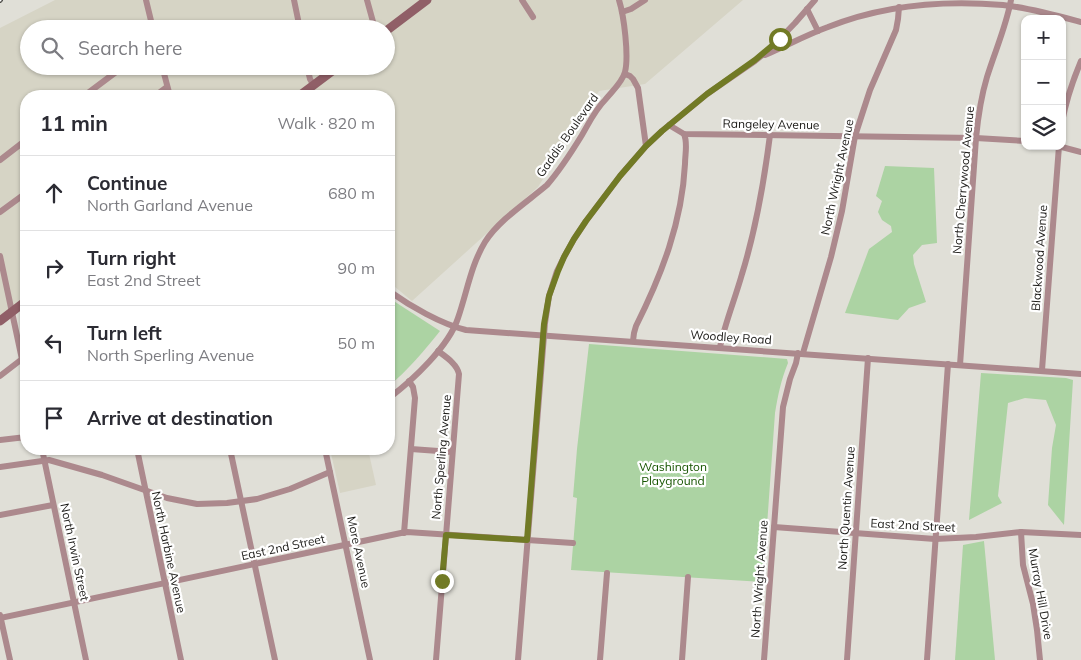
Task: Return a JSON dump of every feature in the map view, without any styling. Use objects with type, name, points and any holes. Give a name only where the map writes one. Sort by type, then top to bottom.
[{"type":"main road","points":[[395,24],[427,0]]},
{"type":"main road","points":[[308,90],[328,75]]},
{"type":"main road","points":[[0,321],[20,306]]},
{"type":"street","points":[[146,0],[151,20]]},
{"type":"street","points":[[294,0],[298,20]]},
{"type":"street","points":[[368,0],[373,20]]},
{"type":"street","points":[[522,0],[533,17]]},
{"type":"street","points":[[619,0],[626,50],[625,74],[633,79],[638,88],[646,146]]},
{"type":"street","points":[[622,12],[645,0]]},
{"type":"street","points":[[518,660],[544,335],[549,296],[558,271],[570,245],[602,198],[646,146],[707,94],[755,60],[780,39],[814,0]]},
{"type":"street","points":[[755,60],[818,31],[853,18],[918,2],[1010,3],[1081,22]]},
{"type":"street","name":"North Cherrywood Avenue","points":[[960,365],[976,138],[982,96],[1005,27],[1010,3]]},
{"type":"street","name":"North Wright Avenue","points":[[764,660],[783,407],[788,386],[821,297],[832,257],[844,202],[855,136],[870,90],[896,30],[899,8]]},
{"type":"street","points":[[807,10],[818,31]]},
{"type":"street","points":[[1066,105],[1081,61]]},
{"type":"street","name":"Gaddis Boulevard","points":[[395,393],[438,351],[454,327],[478,254],[486,240],[498,226],[553,178],[603,101],[625,74]]},
{"type":"street","points":[[92,90],[112,75]]},
{"type":"street","points":[[164,75],[168,90]]},
{"type":"street","points":[[309,75],[314,86]]},
{"type":"street","points":[[163,90],[167,87]]},
{"type":"street","points":[[633,341],[636,326],[660,275],[674,233],[681,201],[686,138],[684,134],[669,125]]},
{"type":"street","name":"Rangeley Avenue","points":[[684,134],[976,138],[1021,141]]},
{"type":"street","points":[[720,347],[743,272],[752,234],[770,135]]},
{"type":"street","points":[[0,160],[20,145]]},
{"type":"street","points":[[1066,148],[1081,152]]},
{"type":"street","name":"Blackwood Avenue","points":[[1042,370],[1059,150]]},
{"type":"street","points":[[0,212],[20,197]]},
{"type":"street","points":[[0,256],[20,350]]},
{"type":"street","name":"Woodley Road","points":[[395,295],[411,306],[454,327],[466,330],[1081,374]]},
{"type":"street","name":"North Sperling Avenue","points":[[436,660],[458,374],[458,369],[438,351]]},
{"type":"street","name":"North Quentin Avenue","points":[[847,660],[868,358]]},
{"type":"street","points":[[0,376],[20,361]]},
{"type":"street","points":[[927,660],[948,364]]},
{"type":"street","points":[[404,533],[415,398],[413,387],[408,381]]},
{"type":"street","points":[[0,440],[20,438]]},
{"type":"street","points":[[411,450],[452,452]]},
{"type":"street","name":"North Irwin Street","points":[[43,455],[86,660]]},
{"type":"street","name":"North Harbine Avenue","points":[[138,455],[181,660]]},
{"type":"street","points":[[231,455],[275,660]]},
{"type":"street","name":"More Avenue","points":[[326,455],[370,660]]},
{"type":"street","points":[[0,467],[49,460],[80,468],[167,498],[197,504],[257,499],[290,489],[330,472]]},
{"type":"street","points":[[0,515],[54,505]]},
{"type":"street","name":"East 2nd Street","points":[[774,527],[936,539],[976,537],[1012,532],[1081,535]]},
{"type":"street","name":"Murray Hill Drive","points":[[1021,532],[1023,565],[1034,612],[1040,660]]},
{"type":"street","name":"East 2nd Street","points":[[0,616],[404,533],[573,543]]},
{"type":"street","points":[[600,660],[607,573]]},
{"type":"street","points":[[682,660],[688,577]]},
{"type":"street","points":[[0,616],[10,660]]},
{"type":"shaded area","points":[[55,0],[743,0],[645,84],[599,91],[538,187],[412,301],[395,287],[395,90],[20,90],[20,303],[0,318],[0,28]]},
{"type":"shaded area","points":[[331,455],[369,455],[376,485],[340,493]]},
{"type":"green space","points":[[885,166],[934,168],[937,243],[922,245],[913,255],[926,302],[909,308],[898,320],[845,313],[869,249],[892,232],[891,226],[882,220],[878,212],[882,201],[876,196]]},
{"type":"green space","points":[[395,302],[440,331],[395,380]]},
{"type":"green space","name":"Washington Playground","points":[[589,344],[787,359],[788,363],[783,375],[775,413],[763,582],[571,570],[577,498],[573,497]]},
{"type":"green space","points":[[981,373],[1073,380],[1064,525],[1048,505],[1052,448],[1056,425],[1046,400],[1025,398],[1008,403],[998,496],[1002,503],[969,520]]},
{"type":"green space","points":[[984,541],[995,660],[955,660],[963,545]]},
{"type":"route","points":[[442,581],[446,535],[527,540],[544,324],[552,285],[574,239],[602,198],[646,146],[707,94],[771,48],[780,39]]}]
